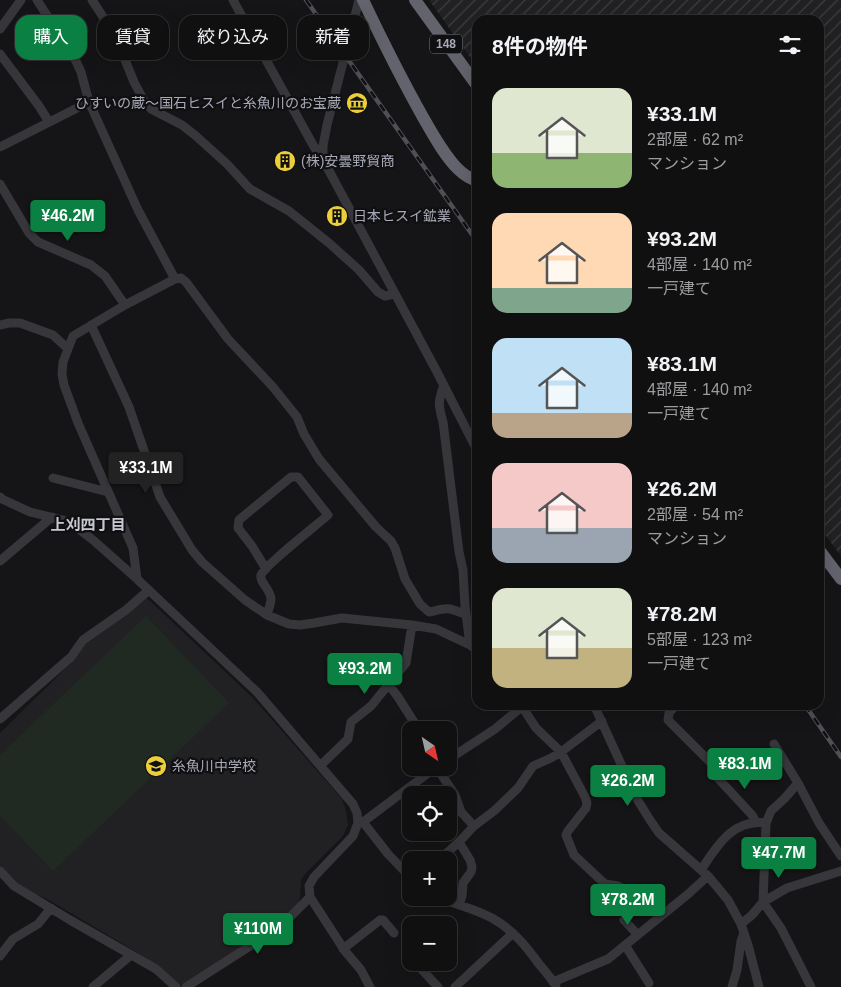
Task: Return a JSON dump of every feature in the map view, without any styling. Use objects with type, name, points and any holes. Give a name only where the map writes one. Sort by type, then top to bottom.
[{"type":"highway","points":[[361,0],[417,108],[443,151],[458,170],[472,178]]},
{"type":"highway","name":"148","points":[[415,0],[472,79]]},
{"type":"highway","points":[[824,556],[841,579]]},
{"type":"street","points":[[0,29],[21,0]]},
{"type":"street","points":[[92,0],[109,26],[134,82],[151,109],[182,125],[226,164],[250,189],[289,211],[329,243],[359,270],[378,292],[385,296],[394,294]]},
{"type":"street","points":[[233,0],[323,161],[472,440]]},
{"type":"street","points":[[323,161],[326,125],[361,0]]},
{"type":"street","points":[[37,1],[74,57],[81,72],[89,102],[138,210],[175,279]]},
{"type":"street","points":[[0,54],[49,122]]},
{"type":"street","points":[[1,144],[89,102]]},
{"type":"street","points":[[0,184],[29,233],[38,242],[91,265],[105,276],[125,305]]},
{"type":"street","points":[[137,579],[134,548],[78,423],[64,385],[62,374],[63,362],[73,336],[125,305],[175,279],[181,278],[186,282],[228,339],[298,417],[304,434],[320,458],[395,548],[406,578],[420,604],[429,612],[436,629]]},
{"type":"street","points":[[0,325],[20,323],[53,335],[67,348]]},
{"type":"street","points":[[91,325],[130,407],[160,498],[192,550],[202,562],[245,600],[267,615],[289,624],[314,623],[342,618],[412,625],[436,629],[472,647]]},
{"type":"street","points":[[444,385],[439,400],[439,408],[443,422],[459,552],[463,570],[466,614],[472,640]]},
{"type":"street","points":[[266,569],[238,528],[240,520],[291,478],[298,477],[328,515],[262,574],[261,580],[269,590],[271,599],[267,615]]},
{"type":"street","points":[[52,478],[108,492]]},
{"type":"street","points":[[0,497],[30,512],[72,524],[149,590],[257,692],[353,804],[358,813],[360,823],[402,869]]},
{"type":"street","points":[[0,561],[52,517]]},
{"type":"street","points":[[0,719],[72,658],[83,640],[126,610],[149,590]]},
{"type":"street","points":[[429,612],[450,609],[466,614]]},
{"type":"street","points":[[321,765],[348,739],[351,722],[371,706],[406,663],[412,625]]},
{"type":"street","points":[[389,686],[413,721]]},
{"type":"street","points":[[458,753],[495,729],[517,710]]},
{"type":"street","points":[[525,710],[536,728],[561,752],[587,802],[586,808],[566,835],[574,855],[605,884],[622,888],[633,906],[624,920],[637,934]]},
{"type":"street","points":[[596,710],[637,798],[650,820],[659,833],[704,873],[728,900],[741,924],[759,987]]},
{"type":"street","points":[[672,710],[668,720],[752,815],[761,822]]},
{"type":"street","points":[[449,851],[474,826],[494,811],[518,788],[533,766],[561,752],[602,721]]},
{"type":"street","points":[[774,744],[798,783],[819,823],[841,856]]},
{"type":"street","points":[[370,987],[361,970],[344,949],[310,897],[309,886],[314,877],[354,836],[360,823],[425,776]]},
{"type":"street","points":[[441,776],[454,795],[461,812],[474,826]]},
{"type":"street","points":[[459,842],[472,867],[471,872],[463,883],[459,905],[491,918],[513,933],[527,947],[554,985],[608,958],[687,895],[704,873],[718,844],[726,835],[736,828],[761,822],[798,783]]},
{"type":"street","points":[[761,822],[763,902],[781,928],[811,987]]},
{"type":"street","points":[[0,871],[14,886],[156,969],[176,987]]},
{"type":"street","points":[[741,924],[763,902],[787,888],[841,873]]},
{"type":"street","points":[[186,987],[267,935],[286,921],[310,897]]},
{"type":"street","points":[[0,956],[13,939],[38,924],[51,908]]},
{"type":"street","points":[[344,949],[380,920],[383,920],[394,933]]},
{"type":"street","points":[[455,987],[513,933]]},
{"type":"street","points":[[732,987],[744,933]]},
{"type":"street","points":[[625,945],[650,983]]},
{"type":"street","points":[[93,987],[131,955]]},
{"type":"street","points":[[423,971],[438,987]]},
{"type":"shaded area","points":[[429,0],[841,0],[841,556],[824,533],[824,15],[472,15],[472,60]]},
{"type":"shaded area","name":"糸魚川中学校","points":[[147,598],[253,698],[342,799],[348,825],[343,836],[305,874],[301,880],[298,903],[283,918],[180,986],[135,951],[47,899],[14,886],[0,871],[0,733],[75,659],[84,642]]},
{"type":"shaded area","points":[[146,616],[229,703],[53,871],[0,816],[0,755]]},
{"type":"railway","points":[[306,0],[472,235]]},
{"type":"railway","points":[[808,710],[841,757]]},
{"type":"place","name":"ひすいの蔵～国石ヒスイと糸魚川のお宝蔵","points":[[357,103]]},
{"type":"place","name":"(株)安曇野貿商","points":[[285,161]]},
{"type":"place","name":"日本ヒスイ鉱業","points":[[337,216]]},
{"type":"place","name":"糸魚川中学校","points":[[156,766]]},
{"type":"district","name":"上刈四丁目","points":[[88,525]]}]
